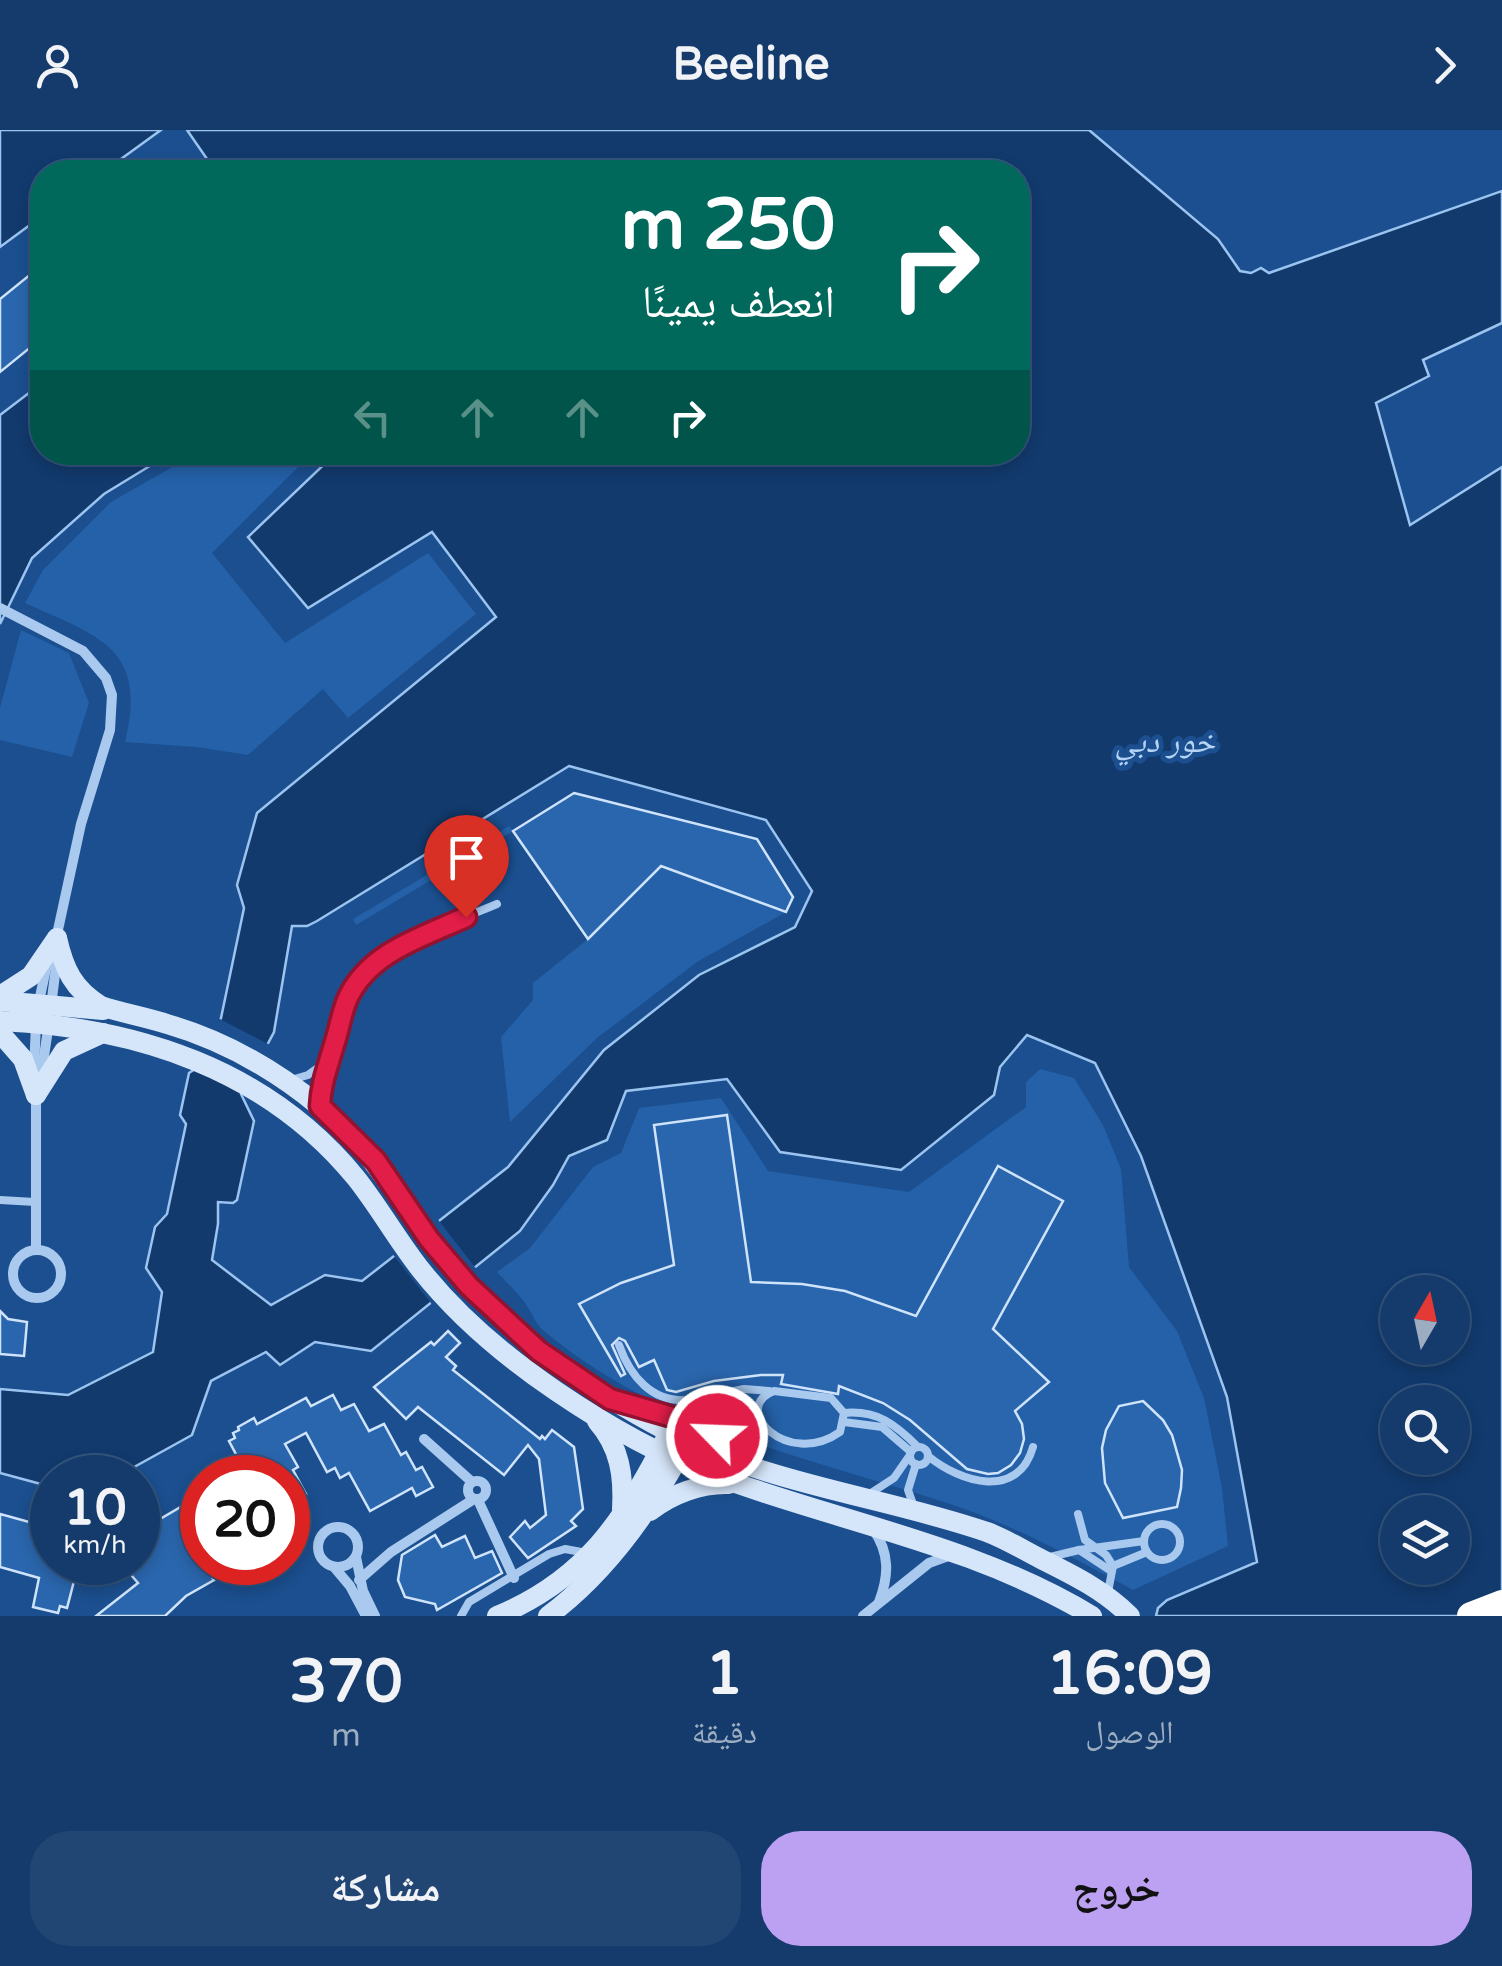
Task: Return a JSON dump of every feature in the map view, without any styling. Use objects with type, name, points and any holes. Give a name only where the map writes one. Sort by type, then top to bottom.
[{"type":"highway","points":[[1471,1616],[1502,1604]]},
{"type":"street","points":[[0,608],[84,650],[106,678],[113,712],[81,824],[33,1067],[36,1250]]},
{"type":"street","points":[[0,998],[31,976],[57,938]]},
{"type":"street","points":[[57,938],[65,970],[76,988],[101,1006],[213,1040],[286,1081],[320,1106],[354,1136],[439,1251],[491,1308],[539,1351],[710,1474],[961,1554],[1029,1581],[1092,1616]]},
{"type":"street","points":[[0,998],[202,1062],[246,1083],[287,1111],[336,1155],[422,1271],[476,1329],[530,1374],[589,1412],[673,1446],[987,1532],[1108,1597],[1130,1616]]},
{"type":"street","points":[[0,1022],[44,1013],[117,1012]]},
{"type":"street","points":[[36,1095],[64,1051],[105,1032]]},
{"type":"street","points":[[0,1033],[23,1059],[36,1095]]},
{"type":"street","points":[[36,1250],[53,1256],[61,1273],[55,1290],[38,1298],[21,1292],[13,1275],[19,1258],[36,1250]]},
{"type":"street","points":[[589,1412],[608,1434],[619,1459],[630,1518]]},
{"type":"street","points":[[359,1588],[391,1552],[485,1496],[486,1487],[480,1481],[472,1482],[424,1439]]},
{"type":"street","points":[[548,1616],[584,1588],[673,1446]]},
{"type":"street","points":[[497,1616],[562,1581],[630,1518],[699,1487],[747,1485]]},
{"type":"street","points":[[476,1500],[514,1578]]},
{"type":"street","points":[[366,1616],[359,1588],[354,1535],[340,1527],[326,1530],[320,1536],[318,1551],[326,1564],[359,1588],[375,1616]]},
{"type":"street","points":[[878,1527],[927,1530],[987,1551],[993,1546],[987,1532]]},
{"type":"street","points":[[878,1527],[887,1565],[879,1602]]},
{"type":"street","points":[[863,1616],[929,1562],[961,1554]]},
{"type":"street","points":[[333,1567],[346,1565],[356,1556]]},
{"type":"lane","points":[[320,1106],[326,1062],[348,997],[372,966],[405,944],[497,904]]},
{"type":"lane","points":[[286,1081],[308,1076],[326,1062]]},
{"type":"lane","points":[[0,1200],[34,1202]]},
{"type":"lane","points":[[619,1345],[629,1368],[654,1394],[676,1400],[715,1398],[734,1390],[831,1398],[844,1418],[882,1428],[913,1451],[916,1464],[908,1490],[914,1507],[921,1513]]},
{"type":"lane","points":[[774,1391],[766,1394],[758,1407],[764,1426],[784,1441],[795,1445],[830,1440],[840,1432],[844,1418]]},
{"type":"lane","points":[[696,1418],[715,1398]]},
{"type":"lane","points":[[715,1398],[725,1405]]},
{"type":"lane","points":[[610,1399],[683,1420],[696,1418],[715,1427]]},
{"type":"lane","points":[[723,1457],[715,1427],[717,1415],[725,1405],[742,1402],[758,1407]]},
{"type":"lane","points":[[851,1495],[875,1492],[885,1486],[913,1451],[925,1449],[928,1456],[954,1473],[1000,1482],[1017,1476],[1029,1464],[1033,1447]]},
{"type":"lane","points":[[916,1464],[924,1463],[928,1456]]},
{"type":"lane","points":[[1078,1514],[1085,1540],[1112,1568],[1108,1597]]},
{"type":"lane","points":[[1161,1524],[1178,1534],[1179,1547],[1171,1558],[1158,1560],[1147,1552],[1144,1542],[1149,1530],[1161,1524]]},
{"type":"lane","points":[[1043,1560],[1079,1550],[1144,1542]]},
{"type":"lane","points":[[461,1616],[469,1602],[558,1550],[591,1554]]},
{"type":"lane","points":[[1079,1550],[1112,1568]]},
{"type":"lane","points":[[1112,1568],[1147,1552]]},
{"type":"shaded area","points":[[176,465],[300,465],[212,553],[285,643],[428,553],[476,614],[348,718],[323,689],[248,755],[125,742],[130,710],[123,665],[95,637],[25,603],[43,570],[111,502]]},
{"type":"shaded area","points":[[21,630],[69,653],[89,703],[72,757],[0,740],[0,708]]},
{"type":"shaded area","points":[[509,826],[513,831],[356,925],[353,919]]},
{"type":"shaded area","points":[[661,866],[786,912],[697,962],[597,1038],[510,1122],[501,1037],[533,1000],[533,983],[588,939]]},
{"type":"shaded area","points":[[1040,1069],[1074,1078],[1103,1125],[1121,1169],[1129,1267],[1177,1331],[1204,1398],[1222,1488],[1228,1546],[1133,1590],[995,1521],[736,1436],[636,1392],[588,1364],[544,1331],[497,1272],[530,1248],[593,1167],[621,1153],[639,1108],[721,1098],[768,1171],[909,1192],[1026,1107],[1026,1082]]},
{"type":"water","points":[[0,130],[161,130],[120,160],[30,160],[30,225],[0,247]]},
{"type":"water","name":"خور دبي","points":[[187,130],[1089,130],[1218,239],[1240,271],[1251,273],[1261,268],[1269,273],[1502,191],[1502,323],[1423,360],[1429,376],[1376,403],[1410,525],[1502,467],[1502,1616],[1156,1616],[1167,1600],[1257,1562],[1227,1397],[1141,1156],[1095,1063],[1027,1035],[1000,1067],[994,1095],[901,1170],[780,1152],[727,1079],[626,1091],[607,1140],[569,1156],[520,1231],[371,1351],[315,1342],[280,1365],[266,1352],[211,1381],[192,1435],[156,1455],[30,1455],[30,1481],[0,1473],[0,1389],[68,1395],[153,1352],[162,1292],[146,1268],[155,1227],[167,1214],[186,1124],[180,1115],[189,1073],[195,1069],[221,1018],[244,908],[237,885],[257,813],[496,617],[432,532],[308,608],[248,537],[323,465],[1030,465],[1030,160],[208,160]],"holes":[[[569,766],[766,820],[812,891],[795,927],[699,975],[604,1050],[508,1167],[362,1281],[325,1275],[271,1305],[212,1260],[218,1202],[237,1200],[254,1121],[241,1094],[274,1032],[292,926],[317,921]]]},
{"type":"water","points":[[30,392],[30,465],[151,465],[104,494],[32,558],[0,624],[0,415]]},
{"type":"pier","points":[[216,1017],[272,1046],[247,1094],[191,1065]]},
{"type":"pier","points":[[436,1217],[478,1271],[434,1307],[391,1252]]},
{"type":"building","points":[[30,275],[30,348],[0,372],[0,299]]},
{"type":"building","points":[[574,793],[757,839],[793,897],[786,912],[661,866],[588,939],[513,831]]},
{"type":"building","points":[[727,1115],[751,1282],[845,1291],[916,1316],[998,1166],[1063,1201],[993,1329],[1049,1382],[1015,1411],[1024,1439],[1011,1465],[988,1474],[967,1469],[910,1420],[883,1403],[839,1386],[838,1394],[781,1384],[783,1375],[761,1375],[714,1381],[676,1392],[667,1390],[654,1360],[639,1367],[625,1341],[619,1338],[612,1345],[625,1374],[621,1376],[579,1304],[621,1283],[674,1265],[654,1125]]},
{"type":"building","points":[[0,1311],[8,1319],[27,1322],[24,1356],[0,1354]]},
{"type":"building","points":[[448,1331],[460,1343],[446,1357],[456,1366],[453,1370],[540,1439],[552,1430],[574,1447],[583,1509],[571,1521],[576,1526],[528,1558],[510,1537],[525,1521],[530,1528],[546,1515],[539,1459],[528,1445],[504,1475],[418,1407],[406,1419],[374,1387]]},
{"type":"building","points":[[333,1395],[341,1410],[354,1404],[369,1431],[384,1424],[401,1455],[406,1452],[416,1470],[422,1467],[433,1487],[416,1496],[412,1488],[370,1511],[349,1473],[340,1478],[335,1468],[327,1472],[306,1433],[285,1444],[291,1455],[236,1455],[229,1441],[235,1438],[233,1433],[238,1427],[254,1418],[257,1424],[306,1398],[311,1406]]},
{"type":"building","points":[[1143,1401],[1172,1435],[1182,1470],[1181,1488],[1177,1507],[1123,1518],[1105,1483],[1102,1448],[1106,1430],[1119,1406]]},
{"type":"building","points":[[180,1507],[180,1585],[205,1585],[186,1596],[165,1616],[96,1616],[135,1585],[160,1585],[160,1519]]},
{"type":"building","points":[[0,1514],[30,1520],[30,1575],[0,1567]]},
{"type":"building","points":[[435,1535],[442,1547],[465,1536],[475,1558],[492,1551],[502,1573],[437,1610],[435,1604],[405,1597],[398,1580],[402,1555]]},
{"type":"building","points":[[38,1585],[73,1585],[67,1608],[60,1606],[58,1613],[33,1607]]},
{"type":"route","points":[[466,917],[405,944],[362,975],[348,997],[326,1062],[320,1106],[376,1161],[448,1263],[539,1351],[610,1399],[683,1420],[696,1418],[715,1427],[717,1436]]}]
